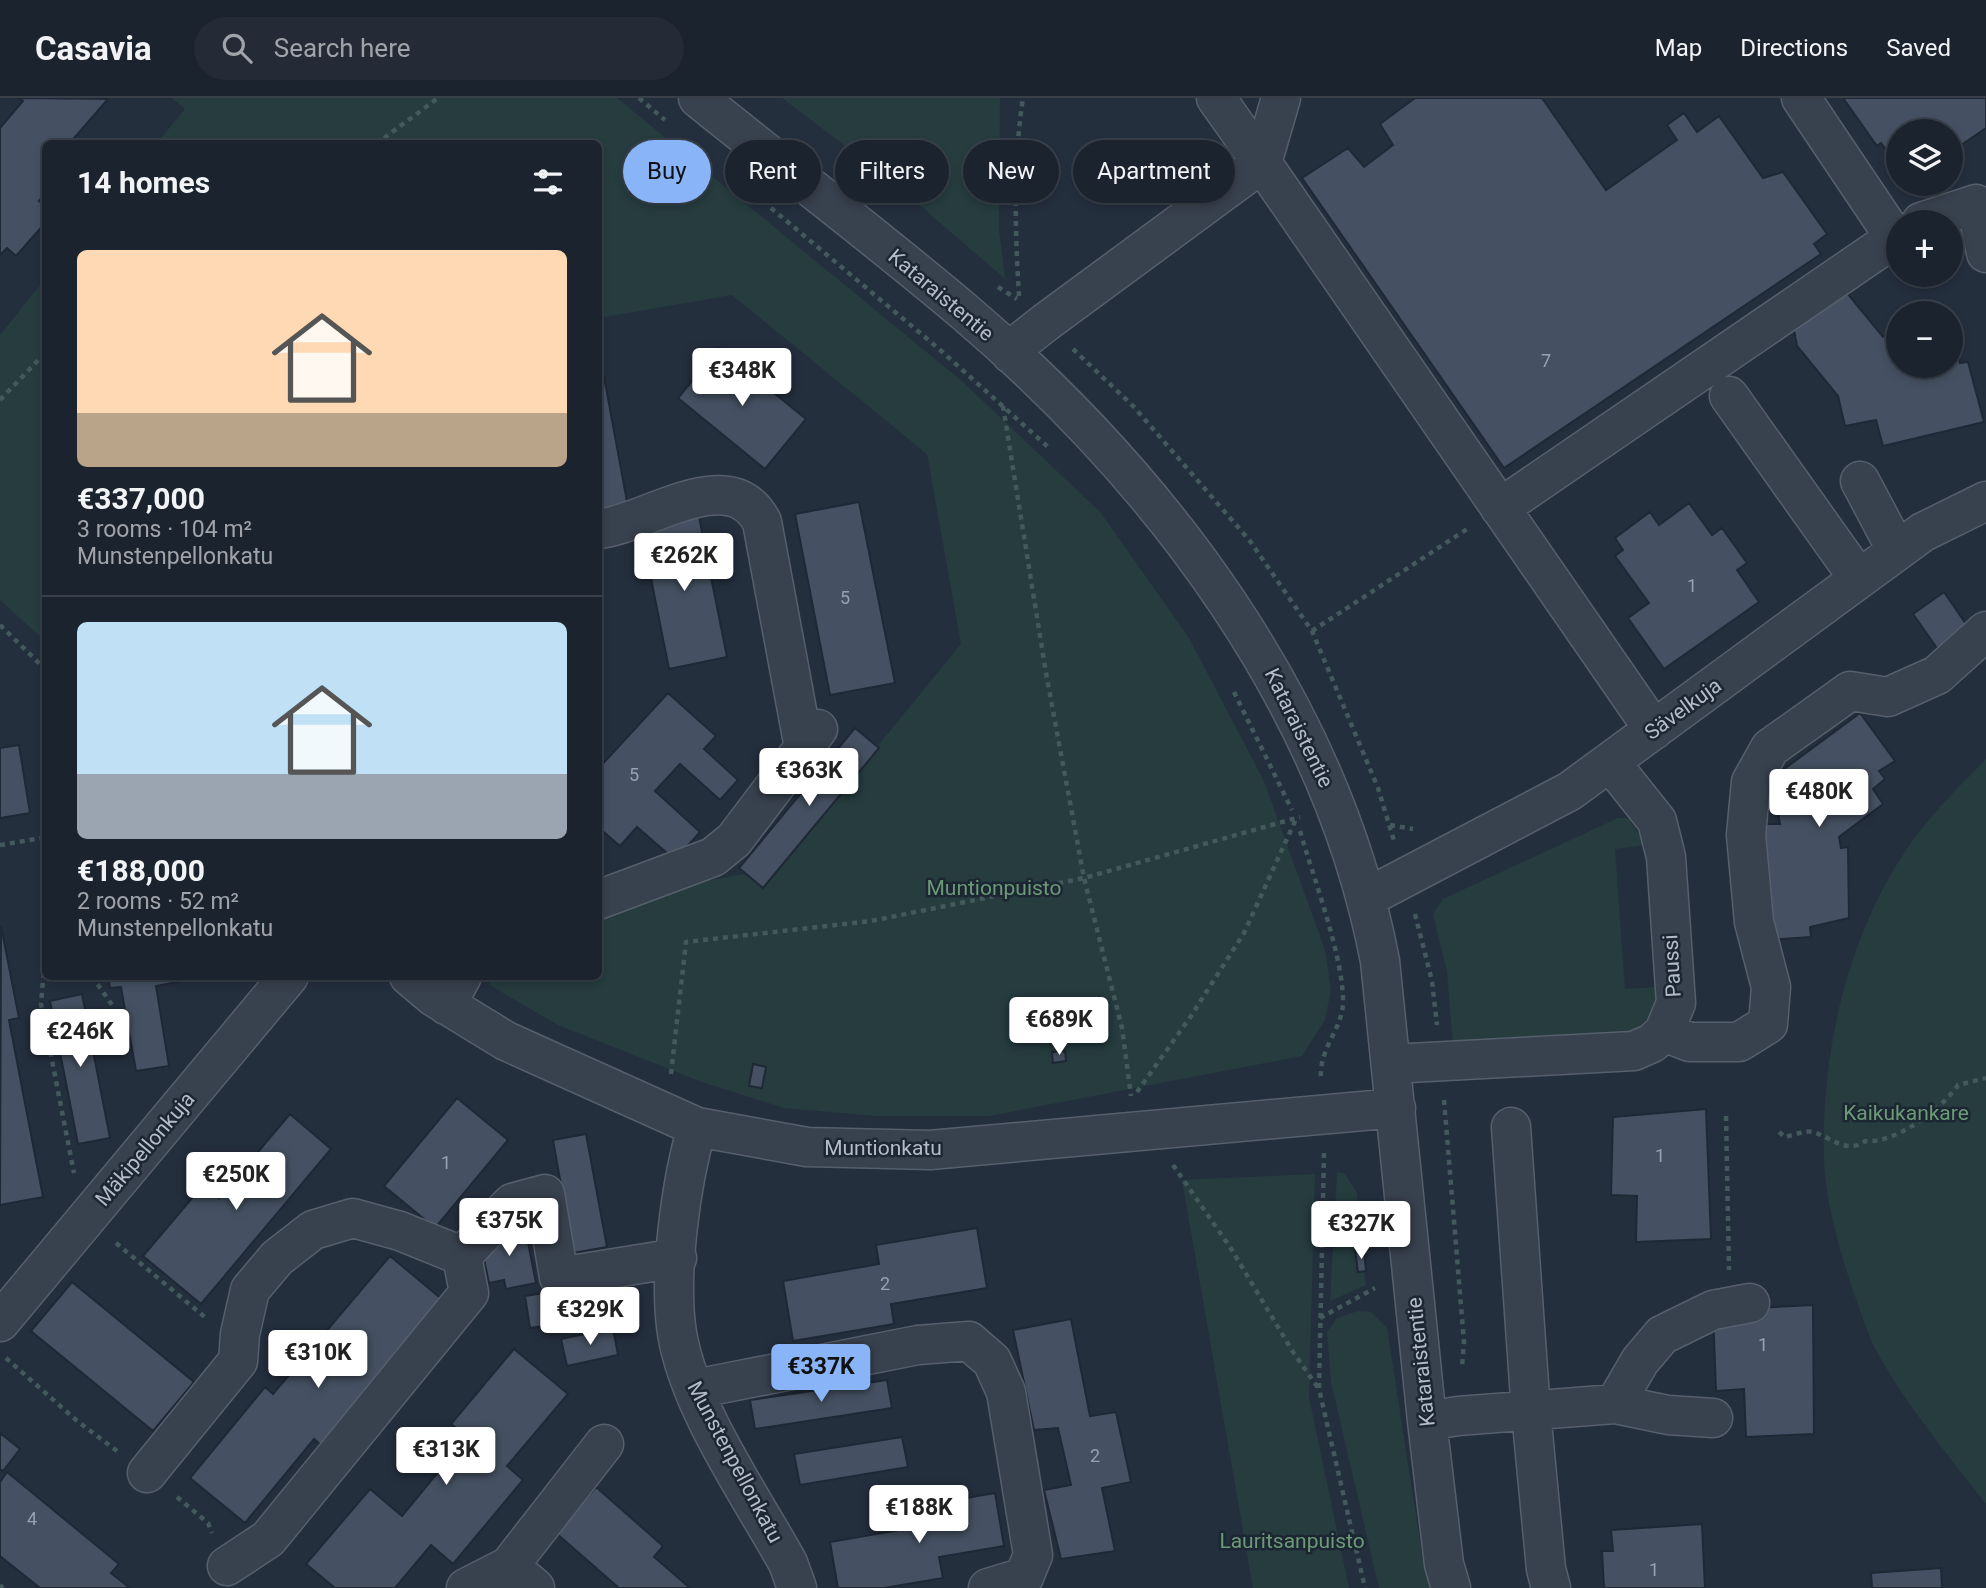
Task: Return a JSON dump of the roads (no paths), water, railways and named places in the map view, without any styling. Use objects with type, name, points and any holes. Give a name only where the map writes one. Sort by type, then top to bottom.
[{"type":"street","name":"Kataraistentie","points":[[698,98],[967,314],[1011,354],[1115,460],[1171,524],[1264,656],[1335,803],[1368,897],[1381,961],[1396,1108],[1443,1419],[1444,1564],[1451,1588]]},
{"type":"street","points":[[1216,98],[1654,730]]},
{"type":"street","points":[[1011,354],[1013,348],[1046,322],[1262,163],[1281,98]]},
{"type":"street","points":[[1801,98],[1888,210]]},
{"type":"street","points":[[1961,210],[1976,204],[1986,253]]},
{"type":"street","points":[[1500,508],[1886,245]]},
{"type":"street","points":[[1729,396],[1859,579]]},
{"type":"street","points":[[1860,481],[1897,551]]},
{"type":"street","points":[[602,528],[635,522],[690,498],[719,496],[741,502],[756,510],[762,522],[811,739],[734,840],[713,857],[602,899]]},
{"type":"street","name":"Sävelkuja","points":[[1368,897],[1570,791],[1923,532],[1986,501]]},
{"type":"street","points":[[1391,1064],[1633,1051],[1652,1043],[1664,1032],[1689,1042],[1739,1042],[1768,1024],[1771,987],[1754,922],[1746,835],[1751,782],[1770,748],[1850,691],[1888,696],[1937,675],[1986,631]]},
{"type":"street","name":"Paussi","points":[[1610,762],[1657,821],[1666,857],[1676,1003],[1664,1032]]},
{"type":"street","name":"Mäkipellonkuja","points":[[0,1322],[98,1231],[286,980]]},
{"type":"street","name":"Muntionkatu","points":[[420,980],[454,991],[506,1041],[698,1127],[807,1147],[930,1150],[1396,1108]]},
{"type":"street","name":"Munstenpellonkatu","points":[[698,1127],[687,1161],[677,1258],[677,1333],[704,1412],[788,1563],[797,1588]]},
{"type":"street","points":[[1511,1127],[1531,1412],[1546,1569],[1551,1588]]},
{"type":"street","points":[[461,1256],[512,1203],[545,1194],[559,1277],[677,1258]]},
{"type":"street","points":[[147,1473],[239,1361],[239,1346],[250,1290],[277,1258],[313,1230],[353,1219],[400,1231],[461,1256]]},
{"type":"street","points":[[226,1566],[268,1539],[469,1293],[461,1256]]},
{"type":"street","points":[[1615,1404],[1640,1361],[1662,1335],[1713,1310],[1740,1305]]},
{"type":"street","points":[[695,1389],[918,1345],[969,1341],[992,1361],[1006,1392],[1033,1555],[1024,1577],[988,1588]]},
{"type":"street","points":[[1443,1419],[1615,1404],[1668,1415],[1713,1418]]},
{"type":"street","points":[[467,1588],[522,1577],[604,1444]]},
{"type":"park label","name":"Muntionpuisto","points":[[994,888]]},
{"type":"park label","name":"Kaikukankare","points":[[1906,1113]]},
{"type":"park label","name":"Lauritsanpuisto","points":[[1292,1541]]}]
